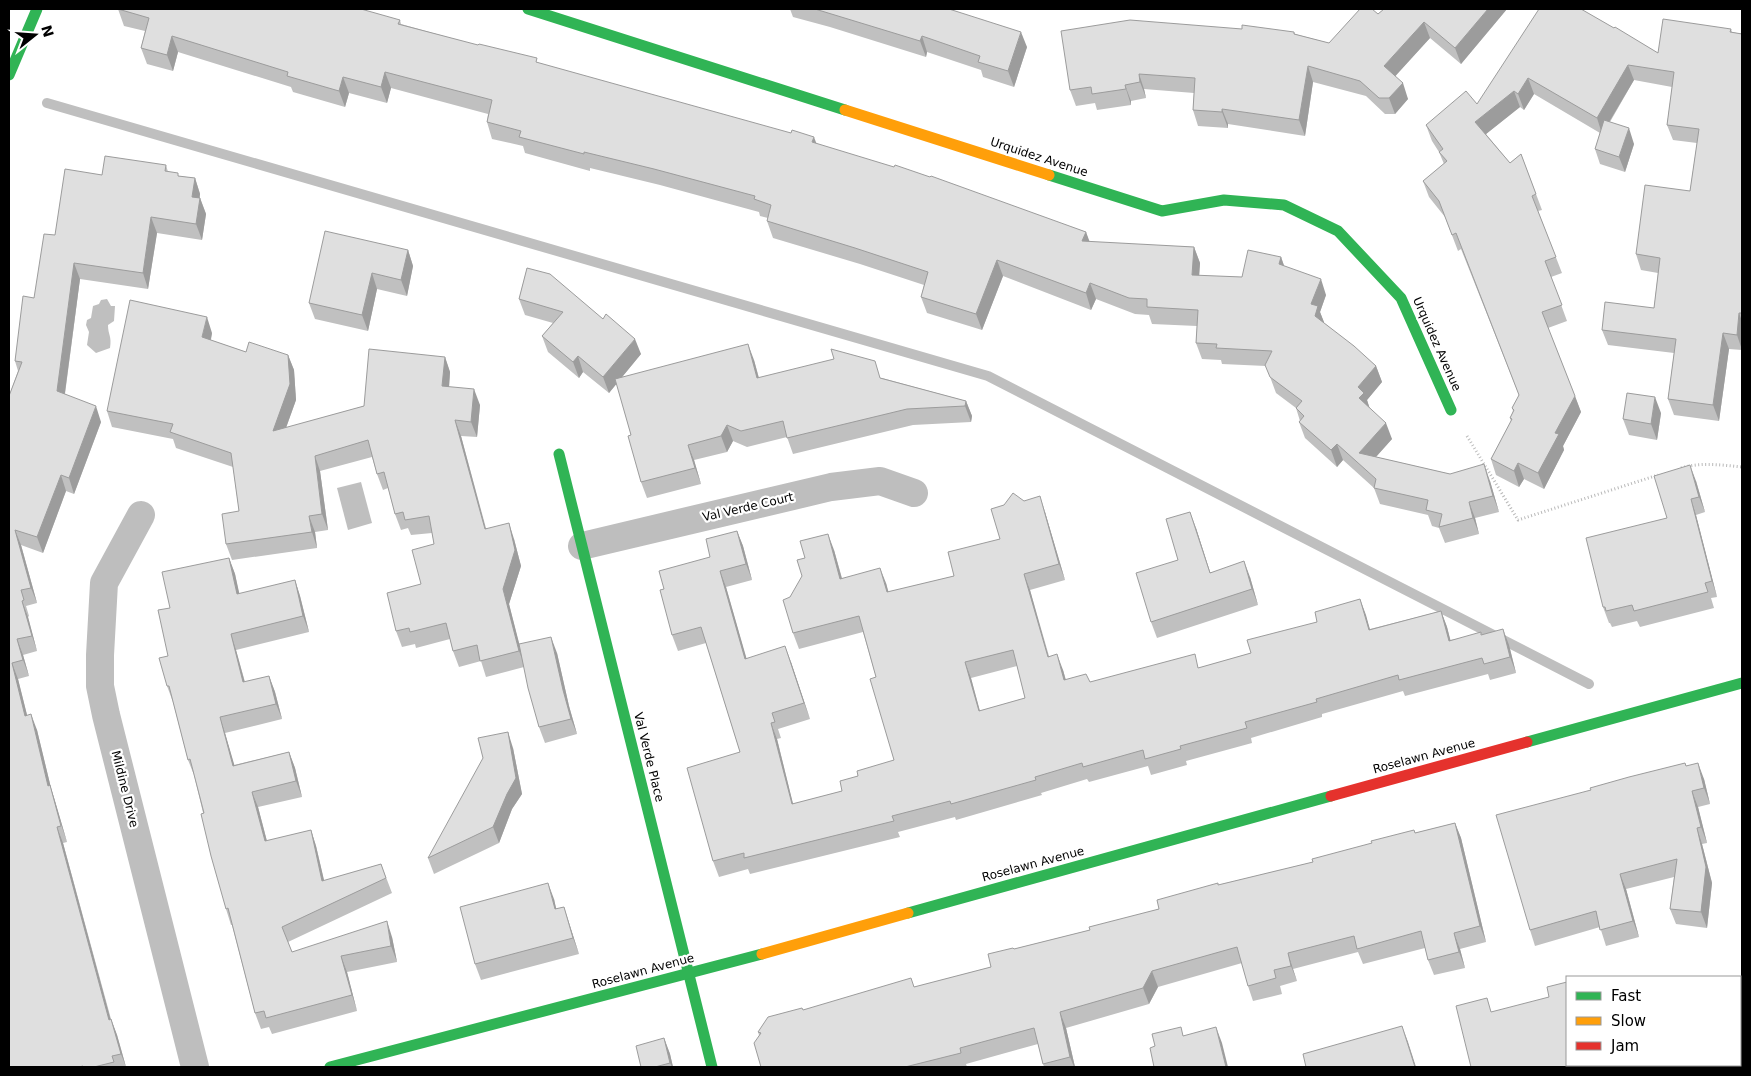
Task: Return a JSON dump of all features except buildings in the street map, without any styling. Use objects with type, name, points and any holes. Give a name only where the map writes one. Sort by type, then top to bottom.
[{"type":"street","points":[[9,75],[37,9]]},
{"type":"street","name":"Urquidez Avenue","points":[[528,9],[1162,211],[1224,200],[1284,205],[1338,231],[1401,298],[1451,410]]},
{"type":"street","name":"Val Verde Place","points":[[559,454],[712,1067]]},
{"type":"street","name":"Val Verde Court","points":[[582,546],[831,487],[880,481],[914,493]]},
{"type":"street","name":"Mildine Drive","points":[[141,515],[104,583],[100,686],[195,1067]]},
{"type":"street","name":"Roselawn Avenue","points":[[330,1067],[688,974],[1742,682]]},
{"type":"path","points":[[1451,410],[1518,520],[1663,474]]},
{"type":"path","points":[[1672,471],[1690,465],[1721,464],[1742,467]]},
{"type":"shaded area","points":[[107,299],[111,306],[115,306],[114,321],[108,325],[111,341],[110,348],[96,353],[87,345],[89,332],[86,325],[87,320],[91,318],[93,306],[99,304],[101,300]]},
{"type":"shaded area","points":[[361,482],[372,523],[348,530],[337,488]]},
{"type":"waterway","points":[[47,103],[988,376],[1589,684]]},
{"type":"traffic: fast","points":[[9,75],[37,9]]},
{"type":"traffic: fast","points":[[528,9],[845,110]]},
{"type":"traffic: fast","points":[[1049,175],[1162,211],[1224,200],[1284,205],[1338,231],[1401,298],[1451,410]]},
{"type":"traffic: fast","points":[[559,454],[712,1067]]},
{"type":"traffic: fast","points":[[1527,742],[1742,683]]},
{"type":"traffic: fast","points":[[908,913],[1331,796]]},
{"type":"traffic: fast","points":[[330,1067],[762,954]]},
{"type":"traffic: fast","points":[[1741,1027],[1742,1017]]},
{"type":"traffic: slow","points":[[845,110],[1049,175]]},
{"type":"traffic: slow","points":[[762,954],[908,913]]},
{"type":"traffic: jam","points":[[1331,796],[1527,742]]}]
